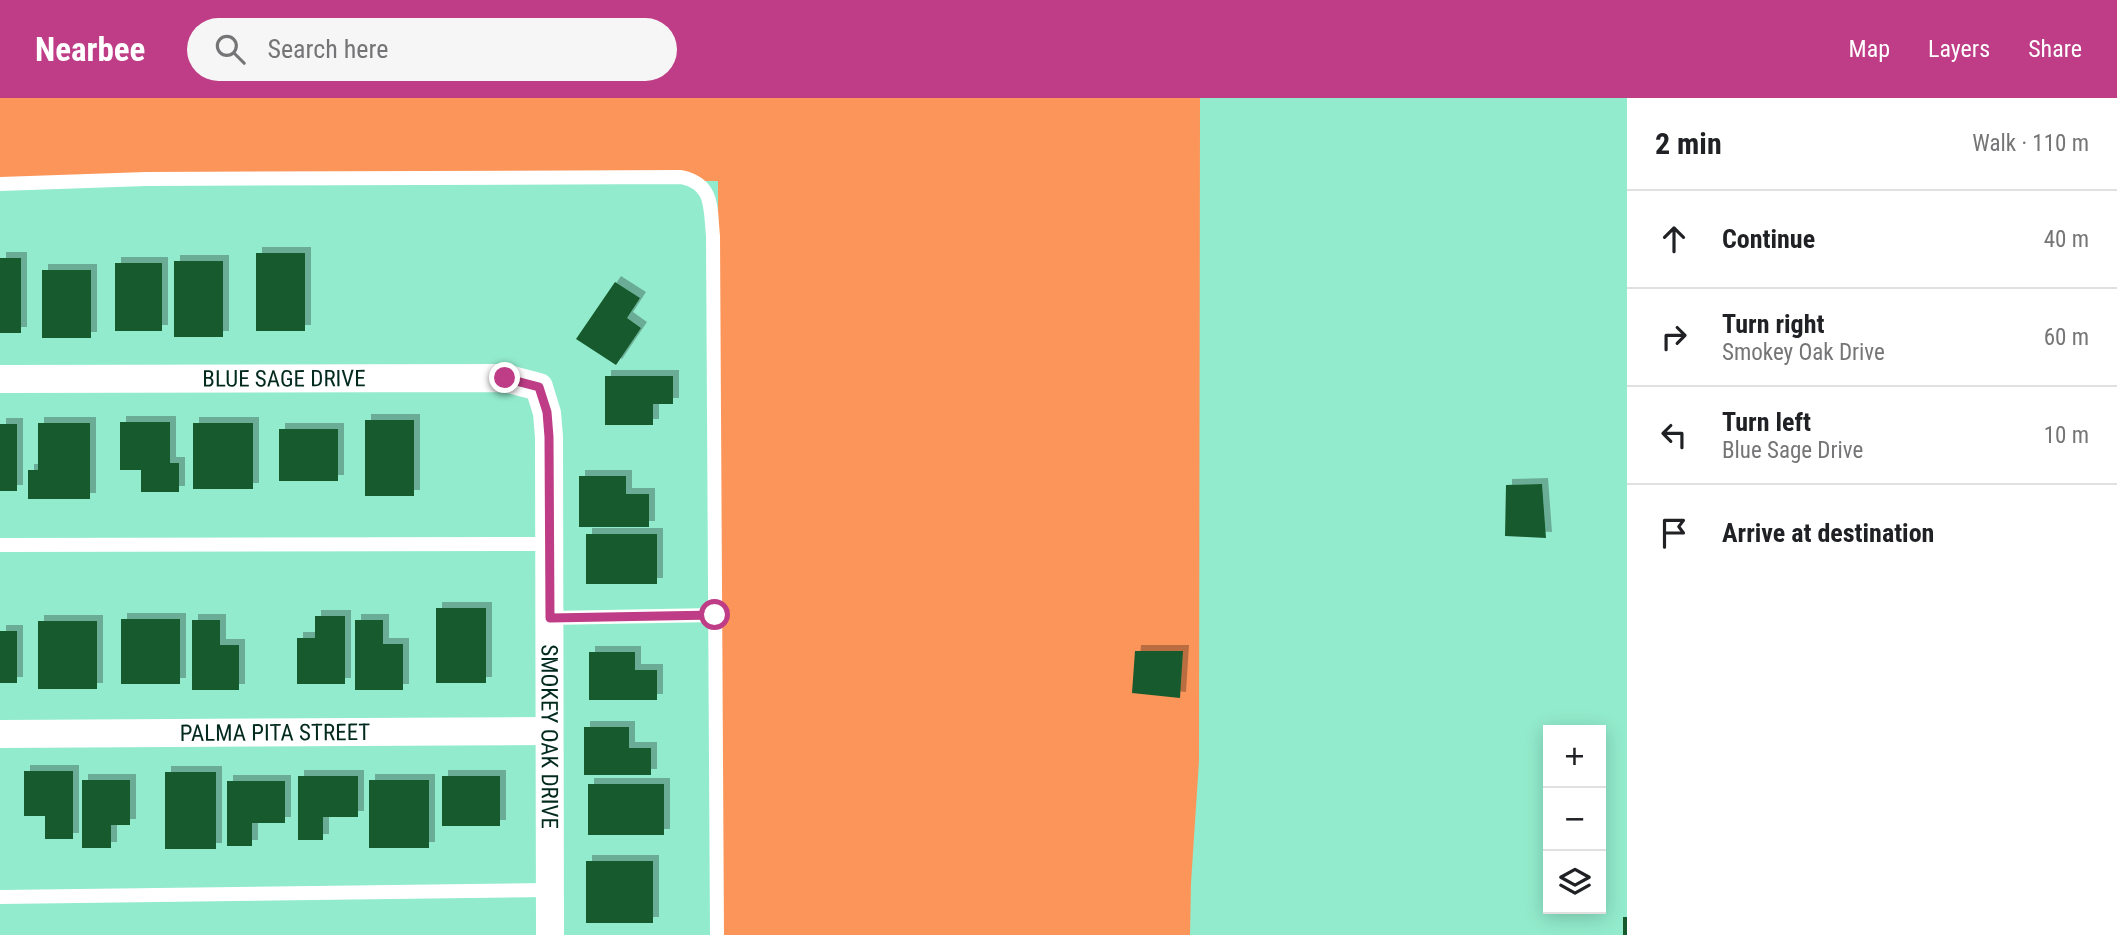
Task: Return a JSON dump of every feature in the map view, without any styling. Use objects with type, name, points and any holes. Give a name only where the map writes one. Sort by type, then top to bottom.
[{"type":"street","name":"BLUE SAGE DRIVE","points":[[0,379],[505,378],[539,387],[547,412]]},
{"type":"street","name":"SMOKEY OAK DRIVE","points":[[547,412],[550,935]]},
{"type":"street","name":"PALMA PITA STREET","points":[[0,734],[550,731]]},
{"type":"lane","points":[[0,184],[173,179],[681,177],[695,180],[705,189],[713,236],[717,935]]},
{"type":"lane","points":[[0,545],[549,544]]},
{"type":"lane","points":[[550,618],[715,615]]},
{"type":"lane","points":[[0,897],[550,890]]},
{"type":"shaded area","points":[[0,98],[1200,98],[1199,761],[1190,935],[720,935],[718,181],[0,182]]},
{"type":"building","points":[[256,253],[305,253],[305,331],[256,331]]},
{"type":"building","points":[[0,258],[21,258],[21,333],[0,333]]},
{"type":"building","points":[[174,261],[223,261],[223,337],[174,337]]},
{"type":"building","points":[[115,263],[162,263],[162,331],[115,331]]},
{"type":"building","points":[[42,270],[91,270],[91,338],[42,338]]},
{"type":"building","points":[[615,282],[640,298],[627,318],[641,328],[616,365],[576,339]]},
{"type":"building","points":[[605,376],[673,376],[673,404],[653,404],[653,425],[605,425]]},
{"type":"building","points":[[365,420],[414,420],[414,496],[365,496]]},
{"type":"building","points":[[120,422],[170,422],[170,463],[179,463],[179,492],[141,492],[141,470],[120,470]]},
{"type":"building","points":[[38,423],[90,423],[90,499],[28,499],[28,470],[38,470]]},
{"type":"building","points":[[193,423],[253,423],[253,489],[193,489]]},
{"type":"building","points":[[0,424],[17,424],[17,491],[0,491]]},
{"type":"building","points":[[279,429],[338,429],[338,481],[279,481]]},
{"type":"building","points":[[579,476],[626,476],[626,494],[649,494],[649,527],[579,527]]},
{"type":"building","points":[[1542,484],[1546,538],[1505,536],[1506,485]]},
{"type":"building","points":[[586,534],[657,534],[657,584],[586,584]]},
{"type":"building","points":[[436,608],[486,608],[486,683],[436,683]]},
{"type":"building","points":[[315,616],[345,616],[345,684],[297,684],[297,638],[315,638]]},
{"type":"building","points":[[121,619],[180,619],[180,684],[121,684]]},
{"type":"building","points":[[192,620],[220,620],[220,645],[239,645],[239,690],[192,690]]},
{"type":"building","points":[[355,620],[383,620],[383,644],[403,644],[403,690],[355,690]]},
{"type":"building","points":[[38,621],[97,621],[97,689],[38,689]]},
{"type":"building","points":[[0,631],[17,631],[17,683],[0,683]]},
{"type":"building","points":[[1135,651],[1183,651],[1180,698],[1132,693]]},
{"type":"building","points":[[589,652],[635,652],[635,670],[657,670],[657,700],[589,700]]},
{"type":"building","points":[[584,727],[629,727],[629,748],[651,748],[651,775],[584,775]]},
{"type":"building","points":[[24,771],[73,771],[73,839],[45,839],[45,816],[24,816]]},
{"type":"building","points":[[165,772],[216,772],[216,849],[165,849]]},
{"type":"building","points":[[298,776],[358,776],[358,817],[323,817],[323,840],[298,840]]},
{"type":"building","points":[[442,776],[500,776],[500,826],[442,826]]},
{"type":"building","points":[[82,780],[130,780],[130,825],[111,825],[111,848],[82,848]]},
{"type":"building","points":[[369,780],[429,780],[429,848],[369,848]]},
{"type":"building","points":[[227,781],[285,781],[285,823],[252,823],[252,846],[227,846]]},
{"type":"building","points":[[588,784],[664,784],[664,835],[588,835]]},
{"type":"building","points":[[586,861],[653,861],[653,923],[586,923]]},
{"type":"building","points":[[1623,917],[1627,917],[1627,935],[1623,935]]},
{"type":"route","points":[[505,378],[539,387],[547,412],[550,618],[715,615]]}]
